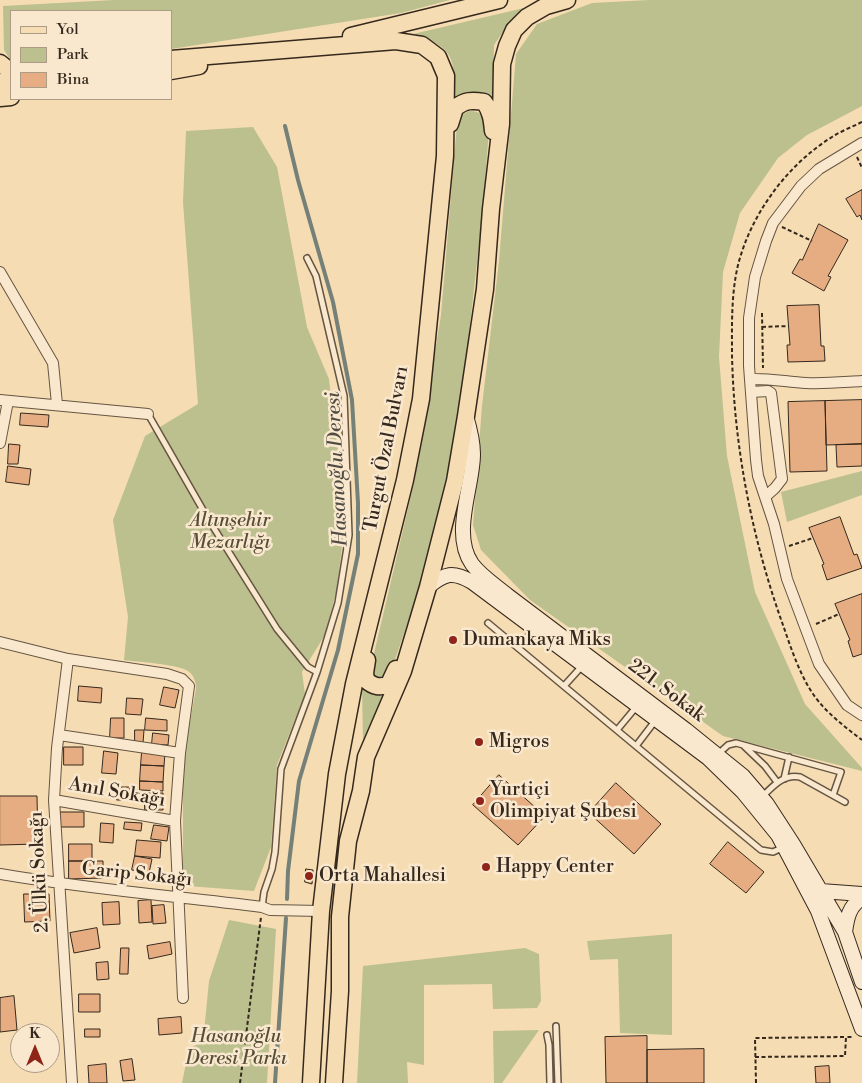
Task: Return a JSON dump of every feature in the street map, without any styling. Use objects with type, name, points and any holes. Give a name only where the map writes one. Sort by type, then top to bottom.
[{"type":"main road","points":[[172,71],[370,32],[499,0]]},
{"type":"main road","points":[[334,1083],[340,992],[340,917],[348,841],[361,790],[366,757],[403,672],[428,587],[455,481],[485,290],[501,124],[502,64],[514,30],[527,17],[546,6],[567,0]]},
{"type":"main road","name":"Turgut Özal Bulvarı","points":[[263,52],[396,41],[422,45],[438,57],[446,76],[445,156],[421,398],[405,480],[383,574],[354,684],[337,774],[321,911],[311,1083]]},
{"type":"main road","points":[[172,59],[263,52]]},
{"type":"main road","points":[[0,63],[10,71]]},
{"type":"main road","points":[[172,67],[209,64]]},
{"type":"main road","points":[[445,156],[455,108],[467,100],[484,102],[489,108],[492,117],[493,130],[491,161],[492,210]]},
{"type":"main road","points":[[383,574],[378,611],[365,673],[366,680],[375,686],[380,687],[389,684],[393,678],[414,619],[428,587]]},
{"type":"main road","points":[[321,911],[340,917]]},
{"type":"street","points":[[862,143],[819,169],[800,186],[773,223],[755,277],[749,318],[750,379],[758,476],[786,548],[787,579],[820,664],[847,705],[862,716]]},
{"type":"street","points":[[0,272],[53,363],[57,404]]},
{"type":"street","points":[[750,379],[763,378],[809,384],[862,381]]},
{"type":"street","points":[[751,392],[768,391],[771,393],[782,479],[765,497]]},
{"type":"street","points":[[0,443],[4,400],[148,414]]},
{"type":"street","name":"221. Sokak","points":[[466,416],[472,434],[473,456],[466,503],[464,541],[472,563],[507,595],[743,776],[788,837],[845,932],[862,982]]},
{"type":"street","name":"221. Sokak","points":[[428,587],[439,578],[449,574],[460,575],[472,582],[708,758],[743,792],[778,835],[818,911],[858,1033]]},
{"type":"street","points":[[0,642],[68,659],[166,674],[182,679],[189,686],[180,753],[175,821],[183,998]]},
{"type":"street","name":"2. Ülkü Sokağı","points":[[68,659],[54,800],[72,1083]]},
{"type":"street","points":[[59,736],[180,753]]},
{"type":"street","name":"Anıl Sokağı","points":[[54,800],[175,821]]},
{"type":"street","name":"Garip Sokağı","points":[[0,874],[58,884],[178,896],[266,908],[321,911]]},
{"type":"street","points":[[821,891],[862,894]]},
{"type":"street","points":[[845,932],[849,912],[862,898]]},
{"type":"lane","points":[[266,908],[264,892],[272,869],[275,852],[281,769],[317,672],[338,603],[349,535],[344,396],[316,276],[307,258]]},
{"type":"lane","points":[[148,414],[207,517],[277,629],[308,667],[317,672]]},
{"type":"lane","points":[[488,623],[760,850],[774,852],[784,847]]},
{"type":"lane","points":[[518,648],[534,629]]},
{"type":"lane","points":[[564,686],[583,665]]},
{"type":"lane","points":[[617,730],[637,706]]},
{"type":"lane","points":[[636,746],[656,720]]},
{"type":"lane","points":[[717,755],[731,743],[743,744],[841,772],[833,795]]},
{"type":"lane","points":[[743,744],[765,766],[777,782]]},
{"type":"lane","points":[[784,779],[789,757]]},
{"type":"lane","points":[[761,798],[777,782],[793,776],[800,777],[845,802]]},
{"type":"lane","points":[[556,1026],[558,1083]]},
{"type":"lane","points":[[547,1035],[550,1083]]},
{"type":"path","points":[[851,161],[862,155]]},
{"type":"path","points":[[773,223],[812,241]]},
{"type":"path","points":[[784,228],[786,224]]},
{"type":"path","points":[[762,310],[763,378]]},
{"type":"path","points":[[749,328],[789,326]]},
{"type":"path","points":[[786,548],[813,538]]},
{"type":"path","points":[[806,628],[839,614]]},
{"type":"path","points":[[240,1083],[266,908]]},
{"type":"path","points":[[756,1083],[755,1038],[846,1037],[858,1033]]},
{"type":"path","points":[[755,1058],[845,1056],[846,1037]]},
{"type":"green space","points":[[114,0],[450,0],[401,13],[172,49],[172,10],[10,10],[10,59],[4,50],[3,6]]},
{"type":"green space","points":[[649,0],[862,0],[862,106],[807,135],[778,158],[740,213],[723,272],[719,357],[727,456],[755,592],[805,704],[862,768],[862,771],[723,736],[530,600],[481,550],[473,525],[482,406],[499,261],[516,54],[537,24],[592,3]]},
{"type":"green space","points":[[524,8],[509,23],[494,45],[493,98],[483,94],[454,102],[454,75],[450,57],[438,44],[413,34]]},
{"type":"green space","points":[[469,111],[481,114],[487,121],[489,129],[483,209],[466,360],[448,471],[420,587],[388,680],[372,678],[372,662],[414,483],[441,315],[457,124],[459,116]]},
{"type":"green space","name":"Altınşehir Mezarlığı","points":[[253,127],[277,167],[307,327],[329,379],[342,473],[345,521],[337,589],[325,635],[302,672],[305,694],[277,765],[271,847],[254,891],[187,886],[183,882],[183,759],[196,684],[192,675],[182,669],[124,660],[128,617],[113,520],[145,436],[198,404],[183,202],[186,131]]},
{"type":"green space","points":[[862,471],[862,495],[787,522],[781,492]]},
{"type":"green space","points":[[362,688],[372,694],[385,695],[363,744]]},
{"type":"green space","name":"Hasanoğlu Deresi Parkı","points":[[229,920],[276,929],[267,1083],[182,1083],[189,1048],[203,1042],[209,981]]},
{"type":"green space","points":[[672,934],[672,1035],[620,1033],[618,959],[590,960],[587,941]]},
{"type":"green space","points":[[525,948],[539,954],[541,1001],[537,1008],[493,1009],[492,984],[424,985],[424,1065],[407,1062],[408,1083],[357,1083],[363,966]]},
{"type":"green space","points":[[539,1030],[502,1083],[494,1083],[493,1031]]},
{"type":"building","points":[[862,190],[862,220],[860,215],[857,217],[846,199]]},
{"type":"building","points":[[819,224],[848,240],[828,276],[831,277],[824,291],[792,273],[800,259],[802,260]]},
{"type":"building","points":[[819,305],[821,346],[824,346],[825,361],[788,362],[787,345],[790,345],[787,306]]},
{"type":"building","points":[[862,400],[862,444],[826,445],[825,401]]},
{"type":"building","points":[[825,401],[827,471],[790,472],[788,402]]},
{"type":"building","points":[[21,413],[49,415],[48,427],[20,425]]},
{"type":"building","points":[[9,444],[20,445],[18,464],[8,464]]},
{"type":"building","points":[[862,444],[862,466],[837,467],[836,445]]},
{"type":"building","points":[[8,466],[31,469],[29,485],[6,482]]},
{"type":"building","points":[[840,517],[854,555],[857,554],[862,568],[827,580],[822,565],[824,564],[809,528]]},
{"type":"building","points":[[862,594],[862,654],[853,657],[848,641],[850,640],[835,604]]},
{"type":"building","points":[[79,686],[102,688],[101,703],[78,701]]},
{"type":"building","points":[[164,687],[179,690],[175,708],[160,705]]},
{"type":"building","points":[[127,698],[143,699],[141,715],[126,714]]},
{"type":"building","points":[[111,718],[124,718],[124,738],[110,738]]},
{"type":"building","points":[[146,718],[167,720],[167,731],[145,730]]},
{"type":"building","points":[[135,730],[144,730],[143,743],[135,743]]},
{"type":"building","points":[[153,733],[169,735],[168,745],[152,744]]},
{"type":"building","points":[[64,747],[83,747],[83,765],[64,765]]},
{"type":"building","points":[[104,751],[118,753],[116,774],[102,773]]},
{"type":"building","points":[[142,752],[165,753],[164,766],[141,765]]},
{"type":"building","points":[[141,765],[164,766],[163,782],[140,781]]},
{"type":"building","points":[[499,775],[545,816],[518,845],[473,805]]},
{"type":"building","points":[[140,781],[163,782],[163,791],[140,790]]},
{"type":"building","points":[[616,783],[661,824],[634,854],[589,813]]},
{"type":"building","points":[[117,787],[130,787],[130,800],[117,800]]},
{"type":"building","points":[[145,793],[163,793],[163,810],[145,810]]},
{"type":"building","points":[[0,796],[37,796],[38,844],[0,845]]},
{"type":"building","points":[[60,812],[84,812],[84,827],[60,827]]},
{"type":"building","points":[[125,822],[142,823],[141,831],[124,829]]},
{"type":"building","points":[[101,823],[114,824],[113,843],[100,842]]},
{"type":"building","points":[[154,825],[169,827],[167,841],[151,839]]},
{"type":"building","points":[[137,840],[161,842],[160,858],[135,856]]},
{"type":"building","points":[[728,842],[764,872],[746,893],[710,864]]},
{"type":"building","points":[[69,844],[92,844],[92,861],[69,861]]},
{"type":"building","points":[[135,856],[152,859],[149,873],[132,870]]},
{"type":"building","points":[[69,861],[103,861],[103,878],[69,879]]},
{"type":"building","name":"Orta Mahallesi","points":[[306,869],[313,870],[312,884],[305,882]]},
{"type":"building","points":[[24,894],[49,894],[50,921],[25,922]]},
{"type":"building","points":[[151,900],[152,922],[139,923],[138,901]]},
{"type":"building","points":[[119,902],[120,924],[103,925],[102,903]]},
{"type":"building","points":[[164,905],[166,923],[153,924],[152,906]]},
{"type":"building","points":[[97,928],[100,948],[74,953],[70,933]]},
{"type":"building","points":[[170,942],[172,954],[149,959],[147,946]]},
{"type":"building","points":[[121,948],[129,948],[128,974],[120,974]]},
{"type":"building","points":[[108,962],[109,979],[97,980],[96,963]]},
{"type":"building","points":[[79,994],[100,994],[100,1012],[79,1012]]},
{"type":"building","points":[[14,996],[16,1023],[10,1023],[10,1031],[0,1032],[0,998]]},
{"type":"building","points":[[181,1017],[182,1033],[159,1035],[158,1019]]},
{"type":"building","points":[[85,1029],[100,1029],[100,1037],[85,1037]]},
{"type":"building","points":[[647,1036],[647,1083],[606,1083],[605,1037]]},
{"type":"building","points":[[704,1049],[704,1083],[647,1083],[647,1050]]},
{"type":"building","points":[[132,1059],[135,1080],[123,1081],[120,1061]]},
{"type":"building","points":[[106,1064],[107,1083],[89,1083],[88,1066]]},
{"type":"building","points":[[829,1066],[830,1083],[816,1083],[815,1067]]},
{"type":"waterway","name":"Hasanoğlu Deresi","points":[[285,126],[298,180],[333,302],[352,400],[358,503],[358,554],[338,650],[299,781],[288,871],[287,899]]},
{"type":"waterway","name":"Hasanoğlu Deresi","points":[[275,1083],[286,918]]},
{"type":"place","name":"Dumankaya Miks","points":[[453,640]]},
{"type":"place","name":"Migros","points":[[479,742]]},
{"type":"place","name":"Yurtiçi Olimpiyat Şubesi","points":[[480,801]]},
{"type":"place","name":"Happy Center","points":[[486,867]]},
{"type":"place","name":"Orta Mahallesi","points":[[309,876]]}]
